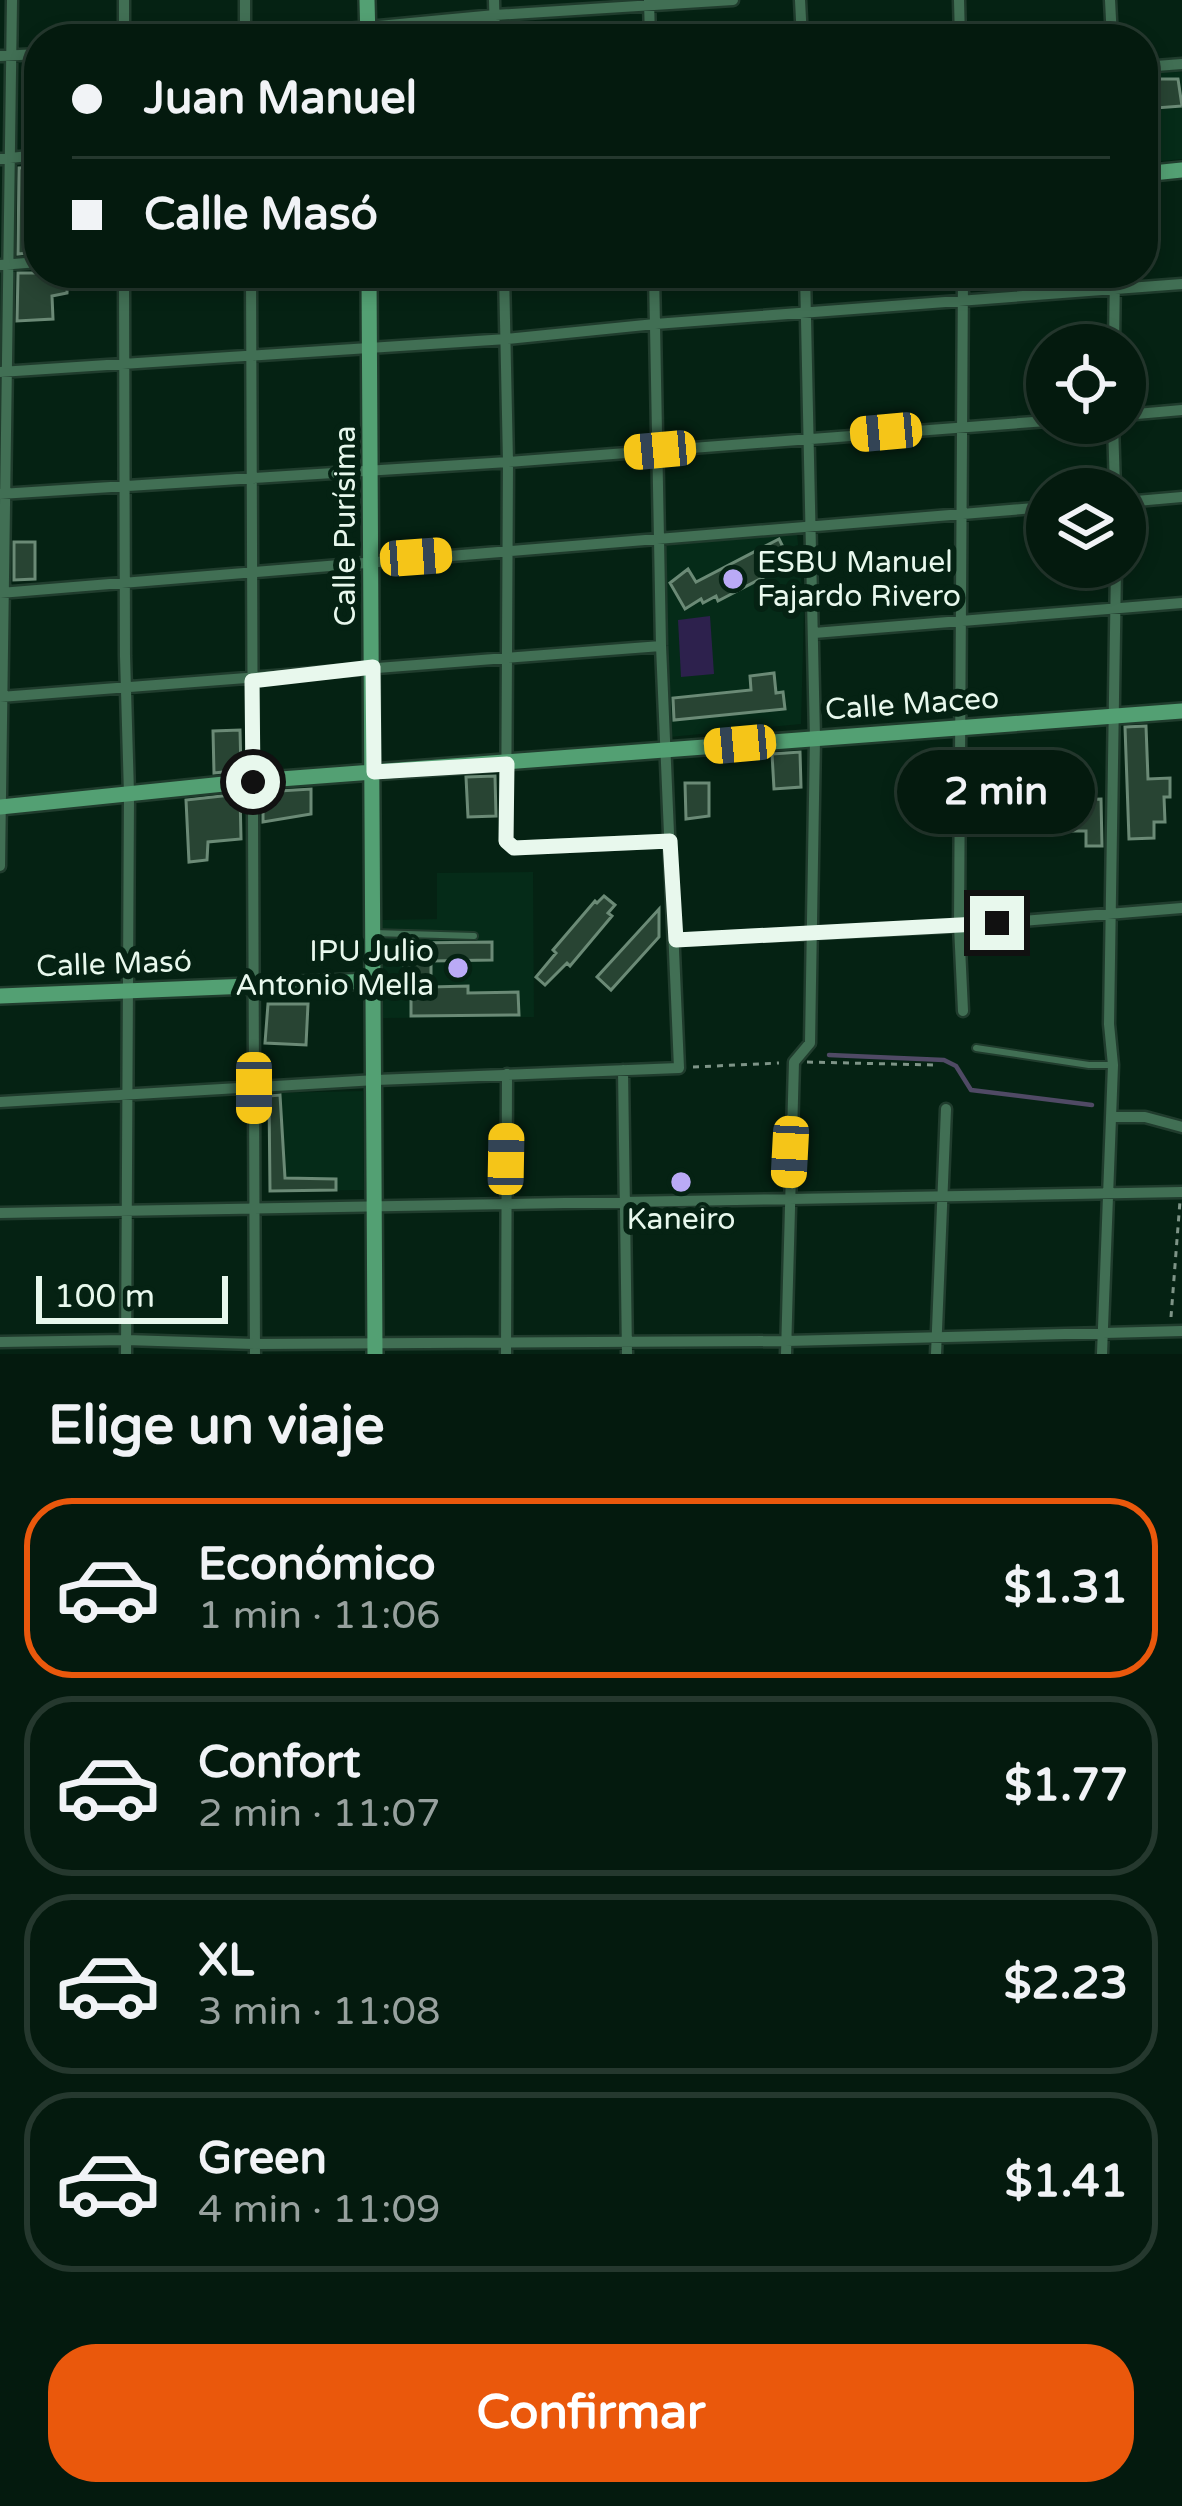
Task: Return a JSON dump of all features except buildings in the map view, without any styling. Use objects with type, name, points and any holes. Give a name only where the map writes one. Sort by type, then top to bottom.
[{"type":"street","points":[[0,866],[5,56],[12,0]]},
{"type":"street","points":[[494,0],[495,24]]},
{"type":"street","points":[[428,24],[495,15],[733,0]]},
{"type":"street","points":[[124,288],[129,794],[126,1354]]},
{"type":"street","points":[[251,288],[254,1349]]},
{"type":"street","name":"Calle Purísima","points":[[369,288],[376,1348]]},
{"type":"street","points":[[505,288],[506,841],[509,845],[670,841]]},
{"type":"street","points":[[0,1102],[680,1068],[661,646],[654,288]]},
{"type":"street","points":[[786,1347],[794,1062],[810,1043],[815,738],[805,288]]},
{"type":"street","points":[[962,1011],[958,926],[963,288]]},
{"type":"street","points":[[5,372],[507,340],[655,324],[1137,288]]},
{"type":"street","points":[[1114,324],[1115,290]]},
{"type":"street","points":[[1146,413],[1182,410]]},
{"type":"street","points":[[3,494],[371,472],[1026,422]]},
{"type":"street","points":[[1146,500],[1182,497]]},
{"type":"street","points":[[1,593],[1026,508]]},
{"type":"street","points":[[1102,1354],[1113,1065],[1109,1024],[1116,588]]},
{"type":"street","points":[[814,633],[1182,603]]},
{"type":"street","points":[[1,697],[661,646]]},
{"type":"street","name":"Calle Maceo","points":[[1,807],[374,772],[1182,711]]},
{"type":"street","points":[[676,940],[958,926],[1182,908]]},
{"type":"street","name":"Calle Masó","points":[[0,996],[373,981]]},
{"type":"street","points":[[623,1070],[627,1348]]},
{"type":"street","points":[[506,1348],[507,1074]]},
{"type":"street","points":[[936,1354],[946,1109]]},
{"type":"street","points":[[1112,1117],[1145,1118],[1182,1127]]},
{"type":"street","points":[[0,1213],[1182,1192]]},
{"type":"street","points":[[0,1342],[126,1340],[254,1349],[786,1347],[936,1335],[1176,1331]]},
{"type":"lane","points":[[374,933],[473,936]]},
{"type":"lane","points":[[976,1048],[1113,1065]]},
{"type":"path","points":[[680,1068],[794,1062],[934,1065]]},
{"type":"path","points":[[1176,1331],[1182,1192]]},
{"type":"shaded area","points":[[1182,72],[1182,159],[1158,161],[1158,73]]},
{"type":"shaded area","name":"ESBU Manuel Fajardo Rivero","points":[[797,533],[804,612],[801,724],[670,737],[664,546]]},
{"type":"shaded area","points":[[710,616],[714,674],[681,677],[678,620]]},
{"type":"shaded area","name":"IPU Julio Antonio Mella","points":[[533,872],[534,1017],[382,1018],[382,920],[437,919],[437,873]]},
{"type":"shaded area","points":[[363,1091],[364,1190],[270,1191],[269,1093]]},
{"type":"waterway","points":[[829,1055],[944,1060],[956,1066],[971,1090],[1092,1105]]},
{"type":"place","name":"ESBU Manuel Fajardo Rivero","points":[[733,579]]},
{"type":"place","name":"IPU Julio Antonio Mella","points":[[458,968]]},
{"type":"place","name":"Kaneiro","points":[[681,1182]]},
{"type":"route","points":[[253,782],[252,681],[373,667],[374,772],[507,764],[506,841],[514,848],[670,841],[676,940],[997,923]]}]
